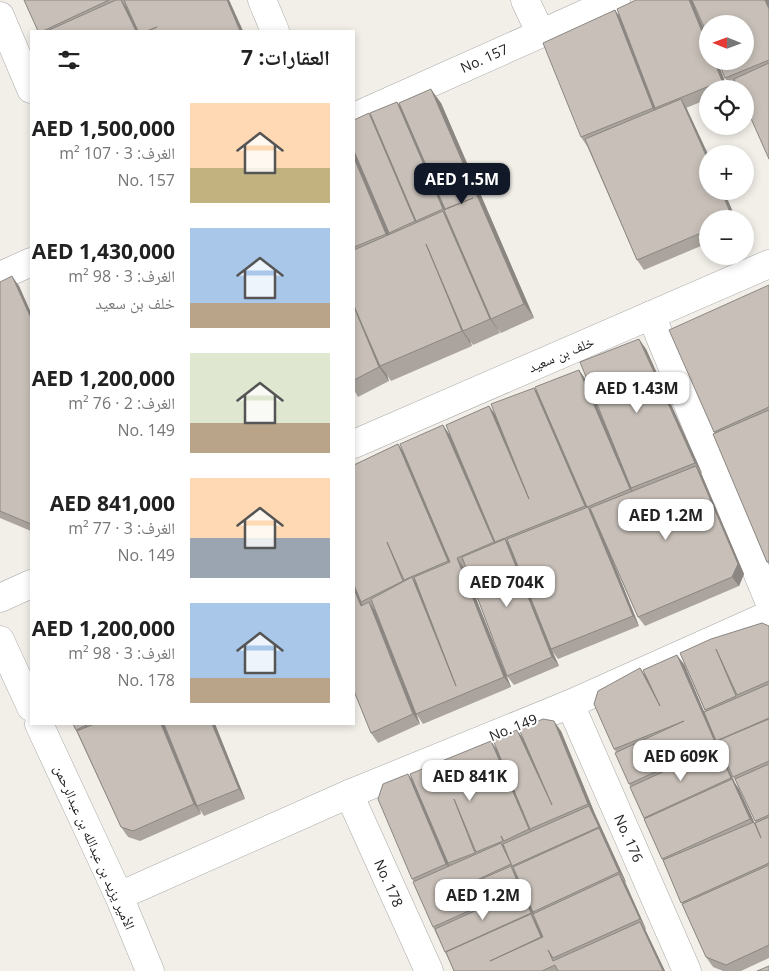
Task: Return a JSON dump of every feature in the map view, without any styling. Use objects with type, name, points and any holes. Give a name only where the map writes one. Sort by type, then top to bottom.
[{"type":"street","points":[[262,0],[275,30]]},
{"type":"street","points":[[525,0],[540,32]]},
{"type":"street","name":"No. 157","points":[[355,117],[540,32],[616,0]]},
{"type":"street","points":[[0,16],[30,87]]},
{"type":"street","points":[[0,276],[30,262]]},
{"type":"street","name":"خلف بن سعيد","points":[[355,444],[769,264]]},
{"type":"street","points":[[651,315],[769,601]]},
{"type":"street","points":[[0,598],[30,584]]},
{"type":"street","name":"No. 149","points":[[119,896],[349,794],[570,704],[769,615]]},
{"type":"street","points":[[0,640],[30,705]]},
{"type":"street","name":"No. 176","points":[[570,704],[687,971]]},
{"type":"street","name":"الأمير يزيد بن عبدالله بن عبدالرحمن","points":[[39,725],[119,896],[150,971]]},
{"type":"street","name":"No. 178","points":[[349,794],[429,971]]},
{"type":"building","points":[[24,0],[109,0],[45,30],[38,30]]},
{"type":"building","points":[[116,0],[121,0],[136,30],[49,30]]},
{"type":"building","points":[[124,0],[227,0],[240,30],[150,30],[157,27],[150,30],[138,30]]},
{"type":"building","points":[[636,0],[689,0],[699,24],[699,70],[718,70],[722,80],[699,80],[699,90],[655,108],[617,9]]},
{"type":"building","points":[[692,0],[765,0],[769,9],[769,60],[754,66],[754,15],[699,16]]},
{"type":"building","points":[[615,10],[653,108],[581,137],[543,43]]},
{"type":"building","points":[[769,63],[769,159],[754,125],[754,80],[734,79]]},
{"type":"building","points":[[722,70],[745,70],[725,78]]},
{"type":"building","points":[[431,89],[524,304],[491,319],[444,210],[473,198],[445,209],[399,103]]},
{"type":"building","points":[[681,99],[701,145],[699,145],[699,200],[725,200],[729,210],[699,210],[699,234],[637,260],[585,139]]},
{"type":"building","points":[[397,102],[443,209],[416,221],[370,113]]},
{"type":"building","points":[[369,113],[415,221],[389,233],[355,153],[355,120]]},
{"type":"building","points":[[355,160],[386,234],[355,247]]},
{"type":"building","points":[[443,211],[490,319],[463,331],[426,244],[462,331],[380,366],[355,308],[355,250]]},
{"type":"building","points":[[12,276],[30,316],[30,524],[0,511],[0,282]]},
{"type":"building","points":[[769,285],[769,407],[714,432],[669,330]]},
{"type":"building","points":[[355,309],[379,367],[355,379]]},
{"type":"building","points":[[639,339],[695,463],[631,488],[580,362]]},
{"type":"building","points":[[579,370],[630,489],[587,507],[535,387]]},
{"type":"building","points":[[534,388],[585,506],[495,542],[446,425],[489,406],[529,499],[491,404]]},
{"type":"building","points":[[769,410],[769,561],[767,562],[713,434]]},
{"type":"building","points":[[443,425],[494,542],[457,558],[504,677],[416,714],[371,599],[412,577],[456,686],[414,577],[450,562],[400,444]]},
{"type":"building","points":[[398,444],[448,561],[404,580],[387,542],[403,581],[361,602],[355,587],[355,465]]},
{"type":"building","points":[[696,466],[738,564],[732,577],[638,617],[590,508]]},
{"type":"building","points":[[588,507],[633,616],[551,649],[507,539]]},
{"type":"building","points":[[505,539],[552,657],[507,676],[462,557]]},
{"type":"building","points":[[355,591],[361,606],[369,602],[413,714],[371,733],[355,693]]},
{"type":"building","points":[[762,623],[769,626],[769,681],[737,695],[716,649],[736,696],[705,710],[680,653],[711,639]]},
{"type":"building","points":[[677,655],[716,744],[629,784],[615,753],[684,721],[614,749],[594,704],[598,691],[640,668],[660,706],[643,670]]},
{"type":"building","points":[[769,684],[769,718],[716,741],[704,712]]},
{"type":"building","points":[[543,719],[554,721],[588,804],[530,829],[493,740],[517,730],[552,805],[519,729]]},
{"type":"building","points":[[769,719],[769,761],[733,777],[717,741]]},
{"type":"building","points":[[74,725],[87,725],[76,730]]},
{"type":"building","points":[[92,725],[161,725],[194,804],[133,831],[121,827],[77,731]]},
{"type":"building","points":[[164,725],[212,725],[239,789],[197,806]]},
{"type":"building","points":[[491,741],[529,829],[504,841],[501,836],[503,841],[476,852],[454,799],[475,853],[448,863],[410,774]]},
{"type":"building","points":[[717,747],[731,778],[644,818],[630,787]]},
{"type":"building","points":[[769,764],[769,815],[755,821],[735,779]]},
{"type":"building","points":[[408,774],[446,864],[412,879],[378,799],[383,784]]},
{"type":"building","points":[[732,779],[750,819],[662,859],[644,819]]},
{"type":"building","points":[[589,806],[599,827],[512,866],[503,844]]},
{"type":"building","points":[[769,817],[769,863],[681,903],[663,860],[754,822],[761,838],[755,823]]},
{"type":"building","points":[[599,828],[619,872],[533,912],[513,867]]},
{"type":"building","points":[[501,843],[511,864],[436,899],[511,866],[520,888],[433,927],[413,882]]},
{"type":"building","points":[[769,865],[769,945],[726,965],[706,957],[682,904]]},
{"type":"building","points":[[619,874],[640,919],[553,958],[548,950],[553,961],[640,922],[663,971],[558,971],[555,965],[542,971],[454,971],[446,952],[531,914],[541,937],[490,961],[543,937],[533,914]]},
{"type":"building","points":[[521,890],[531,913],[445,952],[435,929]]},
{"type":"building","points":[[769,966],[769,971],[757,971]]}]
